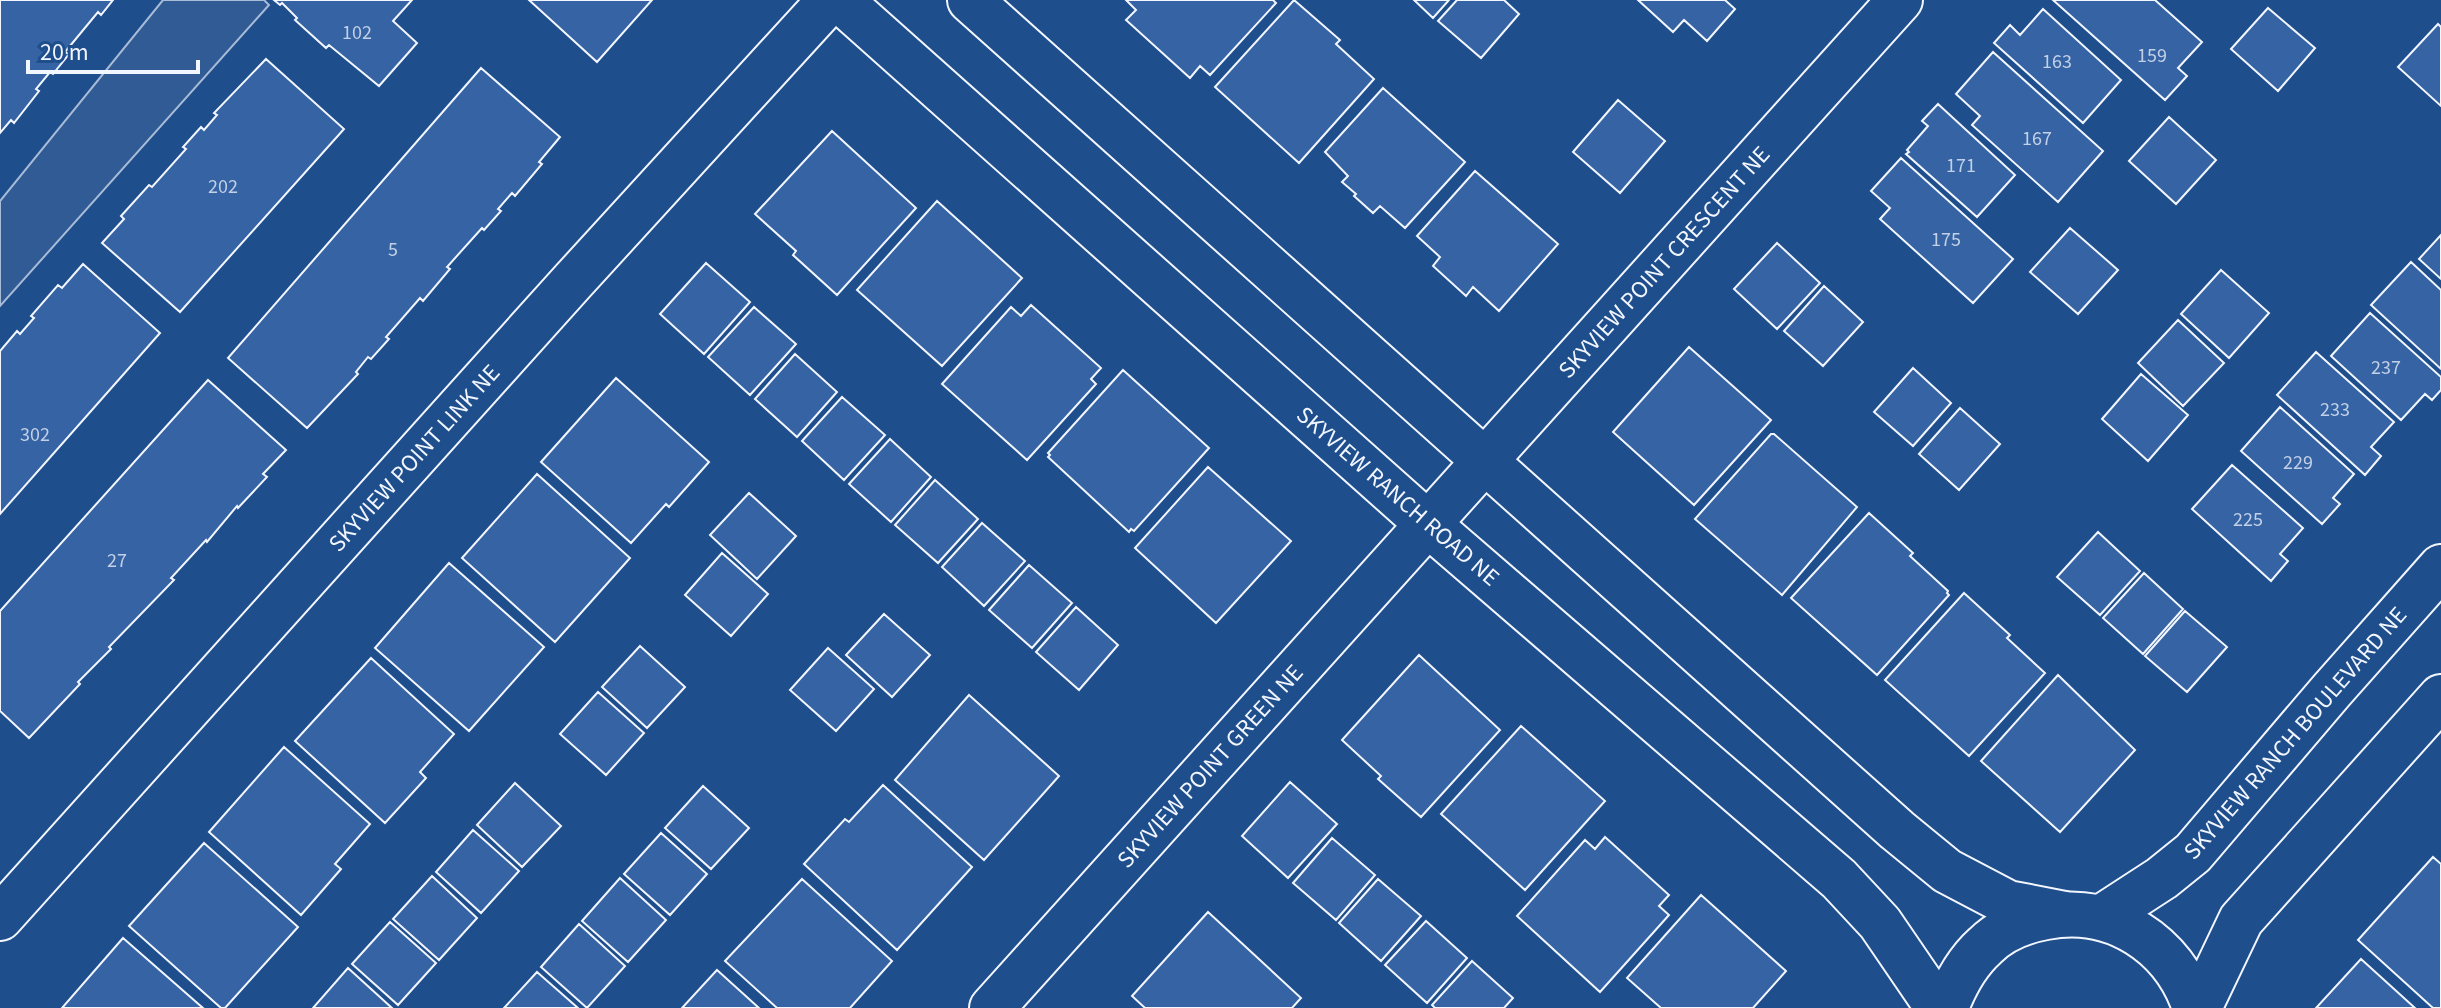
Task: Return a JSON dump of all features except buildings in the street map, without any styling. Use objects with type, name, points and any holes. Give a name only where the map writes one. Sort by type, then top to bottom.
[{"type":"street","name":"SKYVIEW POINT LINK NE","points":[[0,918],[830,0]]},
{"type":"street","name":"SKYVIEW RANCH ROAD NE","points":[[840,0],[1429,525],[1839,879],[1880,923],[1938,1008]]},
{"type":"street","points":[[970,0],[1885,819],[1947,871],[2008,903],[2083,915],[2137,932],[2166,955],[2188,986],[2197,1008]]},
{"type":"street","name":"SKYVIEW POINT CRESCENT NE","points":[[1429,525],[1900,0]]},
{"type":"street","name":"SKYVIEW POINT GREEN NE","points":[[992,1008],[1429,525]]},
{"type":"street","name":"SKYVIEW RANCH BOULEVARD NE","points":[[2083,915],[2162,878],[2193,853],[2441,567]]},
{"type":"street","points":[[2197,1008],[2241,920],[2441,697]]},
{"type":"street","points":[[1946,1008],[1958,977],[1986,944],[2023,922],[2083,915]]},
{"type":"shaded area","points":[[163,0],[264,0],[269,5],[0,306],[0,201]]}]
